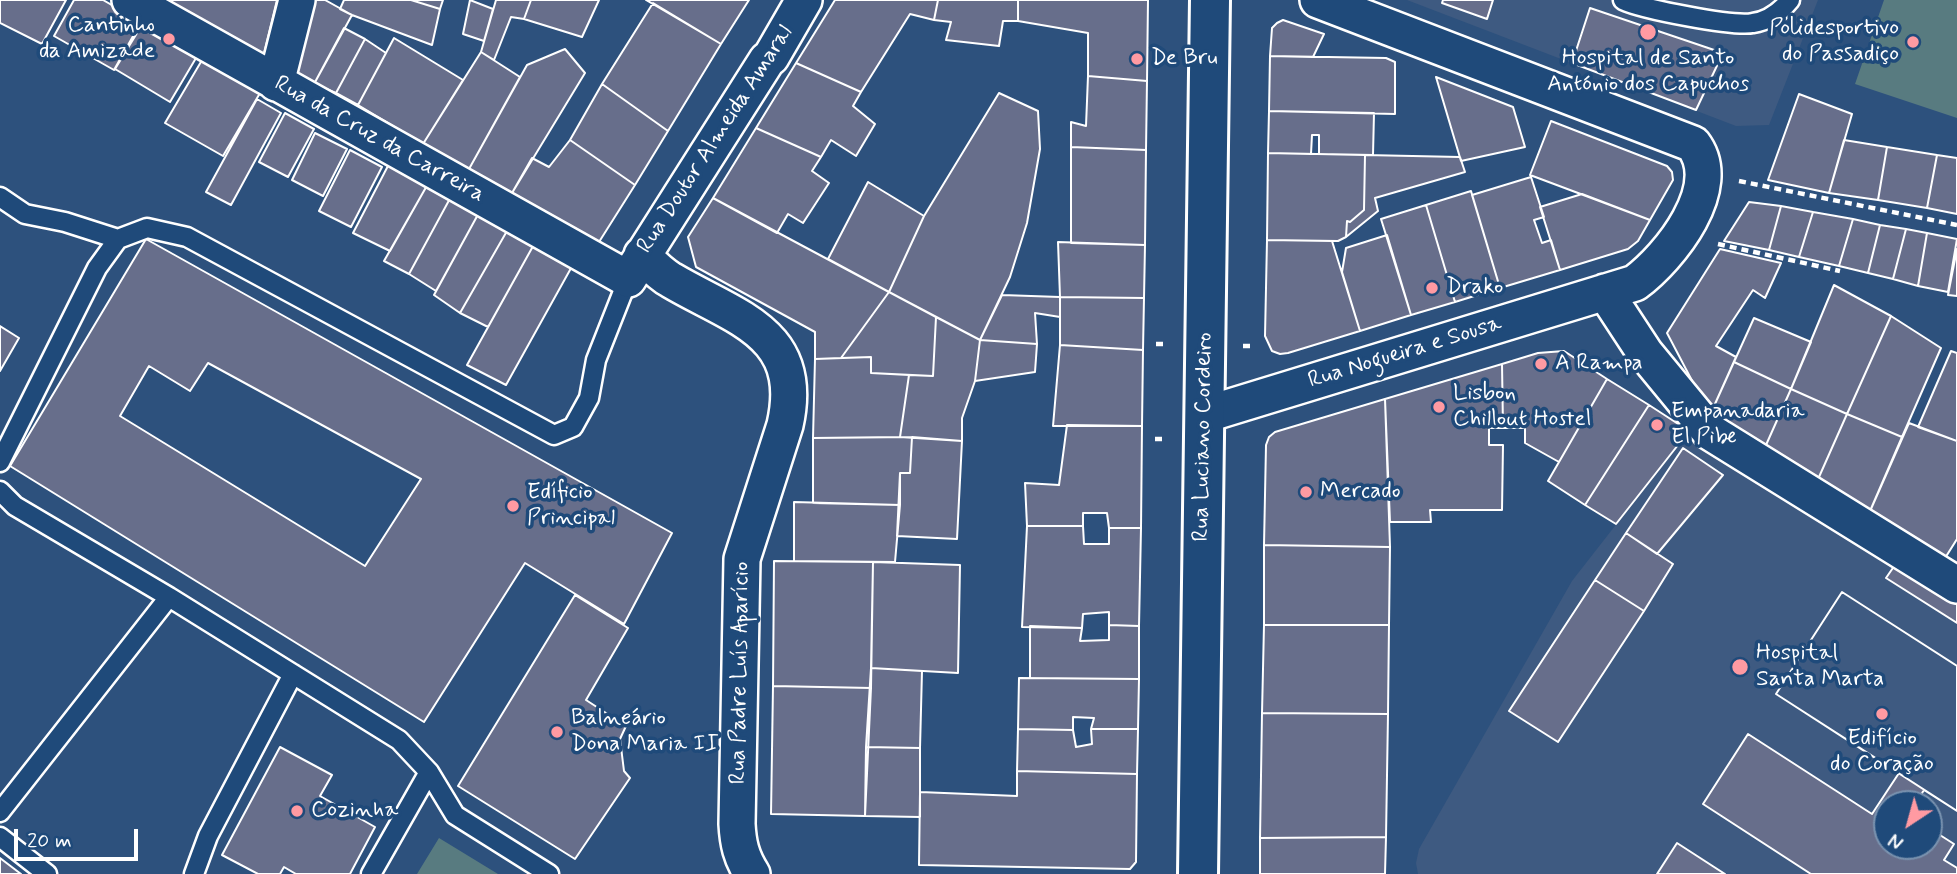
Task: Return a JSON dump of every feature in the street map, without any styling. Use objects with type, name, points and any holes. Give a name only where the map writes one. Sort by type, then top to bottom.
[{"type":"street","name":"Rua da Cruz da Carreira","points":[[130,0],[276,83],[635,267]]},
{"type":"street","points":[[276,83],[297,0]]},
{"type":"street","name":"Rua Doutor Almeida Amaral","points":[[635,267],[693,173],[709,154],[766,60],[772,57],[804,0]]},
{"type":"street","name":"Rua Luciano Cordeiro","points":[[1198,874],[1210,0]]},
{"type":"street","name":"Rua Nogueira e Sousa","points":[[1204,415],[1635,283],[1656,267],[1671,248],[1698,201],[1704,184],[1702,158],[1693,144],[1318,0]]},
{"type":"street","name":"Rua Padre Luís Aparício","points":[[635,267],[668,278],[759,330],[774,345],[784,363],[789,383],[790,404],[785,425],[742,559],[737,824],[738,843],[743,860],[752,874]]},
{"type":"street","points":[[1605,292],[1645,353],[1710,432],[1954,576]]},
{"type":"lane","points":[[1623,0],[1642,7],[1738,24],[1755,23],[1771,16],[1790,0]]},
{"type":"lane","points":[[0,197],[25,214],[65,222],[118,239]]},
{"type":"lane","points":[[0,462],[97,268],[118,239],[147,228],[187,237],[554,435],[573,427],[589,398],[596,360],[635,267]]},
{"type":"lane","points":[[0,491],[15,506],[169,597],[399,740],[429,772],[455,815],[549,874]]},
{"type":"lane","points":[[0,812],[169,597]]},
{"type":"lane","points":[[194,874],[208,836],[293,674]]},
{"type":"lane","points":[[370,874],[429,772]]},
{"type":"lane","points":[[0,837],[47,874]]},
{"type":"path","points":[[1752,184],[1957,225]]},
{"type":"path","points":[[1714,243],[1840,271]]},
{"type":"shaded area","name":"Hospital de Santo António dos Capuchos","points":[[1407,0],[1818,0],[1769,125],[1736,126]]},
{"type":"shaded area","name":"Hospital Santa Marta","points":[[1689,431],[1957,600],[1957,874],[1418,874],[1416,863],[1419,849],[1572,581]]},
{"type":"green space","name":"Polidesportivo do Passadiço","points":[[1884,0],[1957,0],[1957,118],[1855,84]]},
{"type":"green space","points":[[439,838],[498,874],[417,874]]},
{"type":"building","points":[[0,0],[66,0],[42,44],[0,23]]},
{"type":"building","points":[[74,0],[103,0],[141,22],[114,70],[54,36]]},
{"type":"building","points":[[164,0],[277,0],[263,58]]},
{"type":"building","points":[[311,0],[325,0],[352,15],[314,84],[293,72]]},
{"type":"building","points":[[344,0],[411,0],[440,9],[432,45],[340,9]]},
{"type":"building","points":[[411,0],[443,0],[440,9]]},
{"type":"building","points":[[470,0],[493,9],[484,41],[463,34]]},
{"type":"building","points":[[496,0],[531,0],[524,19],[511,17],[494,60],[481,52]]},
{"type":"building","points":[[531,0],[599,0],[582,37],[524,19]]},
{"type":"building","points":[[646,0],[749,0],[721,44]]},
{"type":"building","points":[[835,0],[938,0],[934,20],[910,14],[861,92],[796,63]]},
{"type":"building","points":[[938,0],[1018,0],[1018,21],[1003,21],[999,46],[946,40],[951,22],[934,20]]},
{"type":"building","points":[[1018,0],[1148,0],[1147,81],[1088,76],[1088,33],[1018,21]]},
{"type":"building","points":[[1443,0],[1493,0],[1487,19],[1442,3]]},
{"type":"building","points":[[653,3],[721,44],[668,131],[602,84]]},
{"type":"building","points":[[1590,8],[1723,53],[1696,110],[1572,63]]},
{"type":"building","points":[[145,20],[199,53],[170,102],[115,69]]},
{"type":"building","points":[[1283,20],[1324,34],[1313,57],[1270,56],[1272,28]]},
{"type":"building","points":[[344,28],[365,39],[336,93],[314,84]]},
{"type":"building","points":[[394,38],[463,80],[423,144],[358,105]]},
{"type":"building","points":[[365,39],[386,53],[358,105],[336,93]]},
{"type":"building","points":[[565,49],[585,73],[512,193],[469,169],[527,65]]},
{"type":"building","points":[[481,52],[520,77],[469,169],[423,144]]},
{"type":"building","points":[[205,55],[263,88],[223,156],[165,123]]},
{"type":"building","points":[[1270,56],[1386,58],[1395,62],[1395,114],[1269,111]]},
{"type":"building","points":[[796,63],[861,92],[853,106],[875,124],[856,156],[831,140],[821,157],[756,128]]},
{"type":"building","points":[[1088,76],[1147,81],[1146,150],[1071,147],[1071,122],[1086,126]]},
{"type":"building","points":[[1436,77],[1513,107],[1525,147],[1461,161]]},
{"type":"building","points":[[602,84],[668,131],[635,185],[570,140]]},
{"type":"building","points":[[999,93],[1038,111],[1040,149],[1027,223],[1010,277],[980,340],[889,292],[924,216]]},
{"type":"building","points":[[1799,94],[1852,114],[1829,193],[1768,180]]},
{"type":"building","points":[[257,99],[281,113],[231,205],[206,192]]},
{"type":"building","points":[[1269,111],[1374,113],[1373,155],[1319,154],[1319,135],[1312,135],[1311,154],[1268,153]]},
{"type":"building","points":[[285,113],[314,129],[288,177],[259,162]]},
{"type":"building","points":[[1551,121],[1667,166],[1672,172],[1673,180],[1650,220],[1530,175]]},
{"type":"building","points":[[756,128],[821,157],[812,171],[829,183],[803,223],[788,214],[777,233],[713,198]]},
{"type":"building","points":[[315,133],[347,149],[323,196],[292,180]]},
{"type":"building","points":[[570,140],[635,185],[599,242],[512,193],[532,158],[549,167]]},
{"type":"building","points":[[1844,140],[1887,147],[1878,200],[1829,193]]},
{"type":"building","points":[[1071,147],[1146,150],[1145,245],[1071,243]]},
{"type":"building","points":[[1887,147],[1937,155],[1927,208],[1878,200]]},
{"type":"building","points":[[350,150],[382,167],[351,227],[319,211]]},
{"type":"building","points":[[1268,153],[1365,155],[1364,210],[1350,222],[1347,221],[1346,237],[1338,241],[1267,240]]},
{"type":"building","points":[[1365,155],[1460,157],[1465,172],[1375,198],[1378,211],[1346,237],[1347,221],[1350,222],[1364,210]]},
{"type":"building","points":[[1937,155],[1957,158],[1957,214],[1927,208]]},
{"type":"building","points":[[390,162],[429,182],[390,251],[353,233]]},
{"type":"building","points":[[1531,177],[1544,217],[1534,220],[1542,243],[1551,240],[1560,270],[1500,288],[1472,195]]},
{"type":"building","points":[[429,182],[453,193],[409,274],[384,261]]},
{"type":"building","points":[[868,182],[924,216],[889,292],[828,259]]},
{"type":"building","points":[[1471,191],[1500,288],[1455,302],[1426,205]]},
{"type":"building","points":[[453,193],[481,209],[436,291],[409,274]]},
{"type":"building","points":[[1582,194],[1650,220],[1638,241],[1628,249],[1560,270],[1540,207]]},
{"type":"building","points":[[713,198],[889,292],[841,358],[815,359],[815,332],[696,267],[688,237]]},
{"type":"building","points":[[1749,202],[1781,206],[1769,250],[1724,241]]},
{"type":"building","points":[[1426,205],[1455,302],[1411,315],[1381,219]]},
{"type":"building","points":[[1781,206],[1813,212],[1799,257],[1769,250]]},
{"type":"building","points":[[481,209],[511,224],[460,313],[434,295]]},
{"type":"building","points":[[1813,212],[1853,219],[1839,266],[1799,257]]},
{"type":"building","points":[[1853,219],[1880,225],[1868,273],[1839,266]]},
{"type":"building","points":[[511,224],[537,239],[488,327],[460,313]]},
{"type":"building","points":[[1880,225],[1906,229],[1893,279],[1868,273]]},
{"type":"building","points":[[1906,229],[1927,233],[1918,286],[1893,279]]},
{"type":"building","points":[[1927,233],[1957,239],[1948,292],[1918,286]]},
{"type":"building","points":[[1387,235],[1411,315],[1360,331],[1342,272],[1346,248]]},
{"type":"building","name":"Edíficio Principal","points":[[146,239],[672,533],[624,624],[525,563],[424,722],[10,466]],"holes":[[[208,363],[421,479],[365,566],[120,416],[149,366],[190,391]]]},
{"type":"building","points":[[537,239],[575,261],[506,385],[467,365]]},
{"type":"building","points":[[1267,240],[1332,241],[1360,331],[1288,353],[1272,351],[1265,336]]},
{"type":"building","points":[[1058,242],[1145,245],[1144,298],[1060,297]]},
{"type":"building","points":[[1720,249],[1781,263],[1765,298],[1753,290],[1716,346],[1736,357],[1710,415],[1667,333]]},
{"type":"building","points":[[1957,249],[1957,296],[1948,295]]},
{"type":"building","points":[[1834,285],[1891,316],[1847,414],[1791,389]]},
{"type":"building","points":[[889,292],[936,317],[933,376],[871,373],[871,357],[841,358]]},
{"type":"building","points":[[1002,295],[1060,297],[1060,317],[1035,313],[1037,344],[980,340]]},
{"type":"building","points":[[1060,297],[1144,298],[1143,350],[1060,345]]},
{"type":"building","points":[[1891,316],[1941,348],[1902,437],[1847,414]]},
{"type":"building","points":[[936,317],[980,340],[975,381],[962,418],[962,441],[900,437],[909,375],[933,376]]},
{"type":"building","points":[[1754,318],[1811,342],[1791,389],[1734,362]]},
{"type":"building","points":[[0,326],[19,338],[0,371]]},
{"type":"building","points":[[980,340],[1037,344],[1035,372],[975,381]]},
{"type":"building","points":[[1060,345],[1143,350],[1142,426],[1053,426]]},
{"type":"building","points":[[1564,351],[1607,379],[1559,462],[1525,443],[1525,428],[1503,428],[1502,364],[1538,353]]},
{"type":"building","points":[[1951,351],[1957,353],[1957,441],[1918,427]]},
{"type":"building","points":[[871,357],[871,373],[909,375],[900,437],[813,438],[815,359]]},
{"type":"building","points":[[1734,362],[1791,389],[1762,454],[1710,415]]},
{"type":"building","points":[[1502,364],[1503,428],[1489,428],[1489,445],[1503,445],[1502,510],[1430,510],[1431,522],[1390,522],[1385,399]]},
{"type":"building","points":[[1607,379],[1649,405],[1585,505],[1548,481]]},
{"type":"building","points":[[1791,389],[1847,414],[1815,486],[1762,454]]},
{"type":"building","points":[[1385,399],[1390,547],[1264,545],[1266,445],[1269,437],[1275,432]]},
{"type":"building","points":[[1649,405],[1689,431],[1616,524],[1585,505]]},
{"type":"building","points":[[1847,414],[1902,437],[1867,518],[1815,486]]},
{"type":"building","points":[[1909,423],[1957,441],[1957,539],[1940,566],[1867,518]]},
{"type":"building","points":[[1067,425],[1142,426],[1141,528],[1109,528],[1107,513],[1083,513],[1083,526],[1027,526],[1025,483],[1059,485]]},
{"type":"building","points":[[912,437],[910,473],[900,473],[900,505],[813,503],[813,438]]},
{"type":"building","points":[[912,437],[962,441],[957,539],[897,536],[900,473],[910,473]]},
{"type":"building","points":[[1683,448],[1723,475],[1657,554],[1626,533]]},
{"type":"building","points":[[794,502],[900,505],[895,562],[794,561]]},
{"type":"building","points":[[1027,526],[1083,526],[1084,544],[1109,544],[1109,528],[1141,528],[1139,626],[1109,625],[1109,612],[1083,614],[1082,628],[1022,627]]},
{"type":"building","points":[[1626,533],[1673,564],[1644,611],[1595,580]]},
{"type":"building","points":[[1264,545],[1390,547],[1389,625],[1264,625]]},
{"type":"building","points":[[774,561],[873,562],[871,688],[773,686]]},
{"type":"building","points":[[873,562],[960,565],[958,673],[871,668]]},
{"type":"building","points":[[1897,562],[1957,600],[1957,623],[1886,578]]},
{"type":"building","points":[[1595,580],[1644,611],[1558,742],[1509,711]]},
{"type":"building","points":[[1842,592],[1957,666],[1957,811],[1943,802],[1943,790],[1925,790],[1776,694]]},
{"type":"building","name":"Edifício do Coração","points":[[1842,592],[1957,666],[1957,811],[1943,802],[1943,790],[1888,790],[1899,773],[1776,694]]},
{"type":"building","name":"Balneário Dona Maria II","points":[[575,595],[628,628],[586,700],[626,726],[620,739],[624,771],[630,778],[575,859],[458,786]]},
{"type":"building","points":[[1109,625],[1139,626],[1139,679],[1030,678],[1030,626],[1082,628],[1080,641],[1109,640]]},
{"type":"building","points":[[1264,625],[1389,625],[1388,714],[1262,713]]},
{"type":"building","points":[[871,668],[922,671],[920,748],[866,747]]},
{"type":"building","points":[[1019,678],[1139,679],[1138,729],[1091,729],[1094,718],[1073,717],[1073,730],[1018,729]]},
{"type":"building","points":[[773,686],[871,688],[865,816],[771,814]]},
{"type":"building","points":[[1262,713],[1388,714],[1386,837],[1260,838]]},
{"type":"building","points":[[1018,729],[1073,730],[1076,747],[1092,744],[1091,729],[1138,729],[1137,774],[1017,771]]},
{"type":"building","name":"Edifício do Coração","points":[[1748,734],[1872,814],[1873,860],[1943,860],[1943,837],[1954,844],[1944,860],[1957,868],[1957,874],[1811,874],[1703,804]]},
{"type":"building","name":"Cozinha","points":[[280,747],[332,775],[320,796],[375,827],[350,874],[296,874],[284,867],[280,874],[258,874],[222,855]]},
{"type":"building","points":[[866,747],[920,748],[920,817],[865,816]]},
{"type":"building","points":[[1017,771],[1137,774],[1136,862],[1130,869],[919,865],[920,792],[1017,796]]},
{"type":"building","points":[[1386,837],[1385,874],[1260,874],[1260,838]]},
{"type":"building","points":[[1677,843],[1725,874],[1657,874]]},
{"type":"building","points":[[0,858],[21,874],[0,874]]},
{"type":"place","name":"Hospital de Santo António dos Capuchos","points":[[1648,32]]},
{"type":"place","name":"Cantinho da Amizade","points":[[169,39]]},
{"type":"place","name":"Polidesportivo do Passadiço","points":[[1913,42]]},
{"type":"place","name":"De Bru","points":[[1137,59]]},
{"type":"place","name":"Drako","points":[[1432,288]]},
{"type":"place","name":"A Rampa","points":[[1541,364]]},
{"type":"place","name":"Lisbon Chillout Hostel","points":[[1439,407]]},
{"type":"place","name":"Empanadaria El Pibe","points":[[1657,425]]},
{"type":"place","name":"Mercado","points":[[1306,492]]},
{"type":"place","name":"Edíficio Principal","points":[[513,506]]},
{"type":"place","name":"Hospital Santa Marta","points":[[1740,667]]},
{"type":"place","name":"Edifício do Coração","points":[[1882,714]]},
{"type":"place","name":"Balneário Dona Maria II","points":[[557,732]]},
{"type":"place","name":"Cozinha","points":[[297,811]]}]
